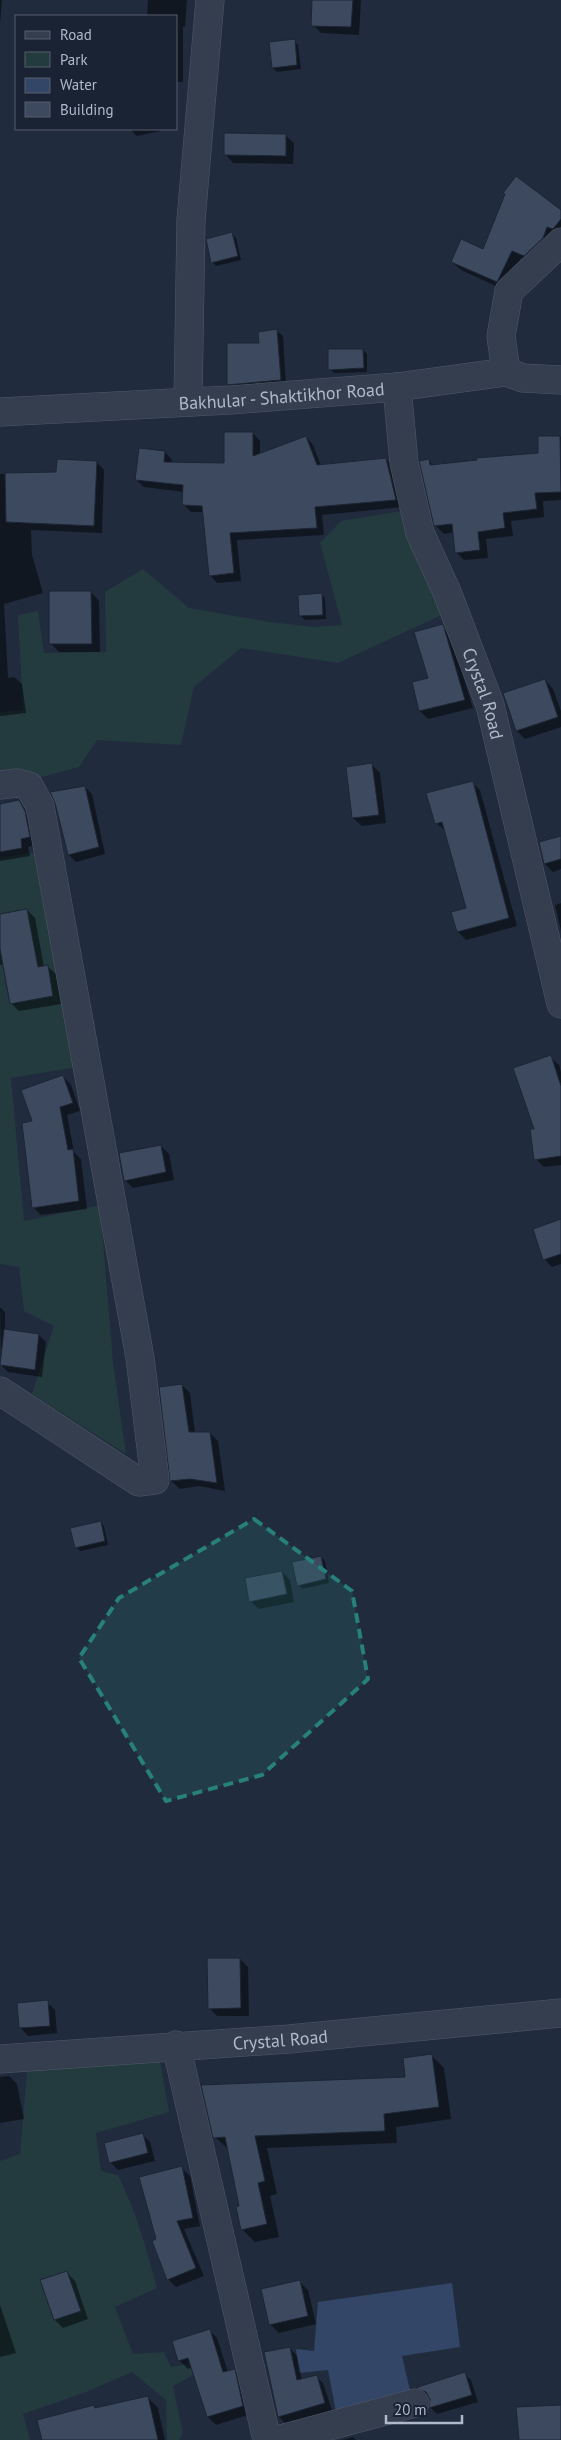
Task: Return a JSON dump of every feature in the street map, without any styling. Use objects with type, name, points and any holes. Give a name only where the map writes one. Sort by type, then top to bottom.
[{"type":"street","points":[[188,402],[191,220],[210,0]]},
{"type":"street","points":[[506,372],[501,336],[509,291],[561,242]]},
{"type":"street","name":"Bakhular - Shaktikhor Road","points":[[0,412],[397,388],[506,372],[524,378],[561,380]]},
{"type":"street","name":"Crystal Road","points":[[397,388],[404,463],[420,533],[447,592],[490,705],[561,1004]]},
{"type":"street","points":[[0,785],[17,783],[29,786],[40,806],[140,1358],[155,1480],[139,1482],[0,1391]]},
{"type":"street","name":"Crystal Road","points":[[0,2059],[176,2045],[289,2039],[561,2013]]},
{"type":"street","points":[[176,2045],[267,2440]]},
{"type":"street","points":[[277,2440],[415,2403]]},
{"type":"highlighted area","points":[[254,1519],[352,1591],[368,1679],[262,1775],[166,1801],[79,1658],[119,1598]]},
{"type":"green space","points":[[402,511],[444,614],[338,663],[241,648],[194,687],[181,745],[97,740],[79,767],[42,777],[0,772],[0,712],[23,710],[18,615],[38,611],[44,653],[106,652],[105,592],[143,569],[189,608],[270,622],[314,627],[342,625],[320,543],[341,521]]},
{"type":"green space","points":[[39,852],[41,892],[77,1067],[11,1078],[24,1221],[100,1205],[113,1362],[126,1454],[32,1394],[54,1326],[24,1311],[19,1267],[0,1264],[0,858]]},
{"type":"green space","points":[[160,2061],[169,2112],[96,2133],[101,2171],[118,2175],[136,2217],[157,2288],[115,2307],[133,2354],[164,2352],[171,2367],[226,2357],[173,2386],[183,2433],[179,2440],[167,2440],[166,2400],[132,2372],[86,2392],[23,2414],[30,2440],[0,2440],[0,2161],[20,2154],[27,2072],[74,2065]]},
{"type":"water","points":[[452,2283],[460,2347],[402,2356],[412,2399],[336,2412],[328,2370],[299,2373],[296,2349],[314,2351],[318,2302]]},
{"type":"building","points":[[312,0],[353,0],[351,27],[311,26]]},
{"type":"building","points":[[295,39],[297,65],[272,68],[269,42]]},
{"type":"building","points":[[224,133],[286,134],[286,156],[224,155]]},
{"type":"building","points":[[516,176],[561,210],[561,219],[553,229],[547,227],[543,238],[524,256],[512,251],[497,282],[451,262],[461,239],[483,249],[505,194],[503,193]]},
{"type":"building","points":[[232,232],[238,256],[211,263],[206,239]]},
{"type":"building","points":[[277,329],[281,380],[227,385],[227,343],[259,343],[258,332]]},
{"type":"building","points":[[328,349],[363,349],[364,368],[328,370]]},
{"type":"building","points":[[224,432],[253,432],[253,456],[306,436],[317,465],[386,458],[396,500],[315,507],[317,528],[230,533],[234,573],[209,576],[202,506],[182,505],[183,485],[135,480],[139,448],[165,451],[164,462],[224,463]]},
{"type":"building","points":[[538,436],[560,436],[561,492],[535,493],[537,509],[503,513],[505,528],[478,532],[480,550],[455,553],[452,524],[434,526],[419,461],[429,459],[430,465],[477,460],[476,458],[538,453]]},
{"type":"building","points":[[57,459],[97,461],[94,526],[6,522],[5,473],[56,472]]},
{"type":"building","points":[[49,591],[91,591],[92,644],[49,644]]},
{"type":"building","points":[[322,593],[323,615],[299,616],[298,595]]},
{"type":"building","points":[[443,624],[465,700],[419,711],[412,682],[428,678],[414,632]]},
{"type":"building","points":[[545,679],[558,717],[516,731],[503,693]]},
{"type":"building","points":[[372,763],[379,815],[352,818],[346,767]]},
{"type":"building","points":[[473,781],[509,918],[457,932],[451,912],[466,908],[442,822],[435,824],[426,793]]},
{"type":"building","points":[[85,786],[99,847],[68,855],[55,803],[50,792]]},
{"type":"building","points":[[19,800],[25,811],[30,837],[21,839],[22,848],[0,852],[0,804]]},
{"type":"building","points":[[561,836],[561,859],[544,864],[539,842]]},
{"type":"building","points":[[27,909],[38,967],[48,965],[53,996],[10,1004],[0,949],[0,914]]},
{"type":"building","points":[[551,1055],[561,1086],[561,1156],[534,1160],[530,1129],[534,1129],[513,1068]]},
{"type":"building","points":[[63,1075],[73,1103],[60,1107],[68,1150],[73,1149],[79,1201],[32,1208],[22,1123],[32,1121],[21,1090]]},
{"type":"building","points":[[161,1145],[166,1172],[124,1181],[119,1153]]},
{"type":"building","points":[[561,1219],[561,1254],[543,1260],[533,1229]]},
{"type":"building","points":[[4,1329],[39,1334],[35,1370],[0,1365]]},
{"type":"building","points":[[182,1384],[189,1432],[210,1432],[217,1483],[190,1479],[170,1481],[159,1387]]},
{"type":"building","points":[[101,1521],[105,1541],[75,1548],[70,1528]]},
{"type":"building","points":[[321,1556],[326,1579],[297,1586],[292,1562]]},
{"type":"building","points":[[282,1571],[287,1594],[249,1602],[245,1578]]},
{"type":"building","points":[[207,1958],[240,1958],[241,2008],[208,2009]]},
{"type":"building","points":[[48,2000],[50,2026],[19,2028],[17,2003]]},
{"type":"building","points":[[432,2054],[439,2107],[384,2114],[385,2131],[255,2136],[265,2181],[258,2183],[267,2224],[241,2230],[236,2207],[239,2206],[225,2137],[213,2138],[201,2085],[405,2077],[403,2058]]},
{"type":"building","points":[[143,2133],[148,2153],[109,2163],[104,2143]]},
{"type":"building","points":[[182,2166],[193,2218],[177,2221],[196,2268],[167,2280],[152,2241],[156,2239],[139,2177]]},
{"type":"building","points":[[67,2271],[81,2311],[54,2320],[40,2280]]},
{"type":"building","points":[[300,2280],[308,2316],[269,2325],[261,2289]]},
{"type":"building","points":[[210,2329],[223,2372],[235,2369],[243,2406],[207,2417],[188,2358],[178,2361],[172,2341]]},
{"type":"building","points":[[290,2347],[297,2380],[317,2375],[325,2403],[278,2417],[264,2352]]},
{"type":"building","points":[[465,2372],[472,2395],[429,2408],[430,2399],[426,2392],[415,2388]]},
{"type":"building","points":[[148,2396],[158,2440],[42,2440],[37,2420],[94,2405],[95,2408]]},
{"type":"building","points":[[561,2405],[561,2440],[519,2440],[516,2407]]}]
